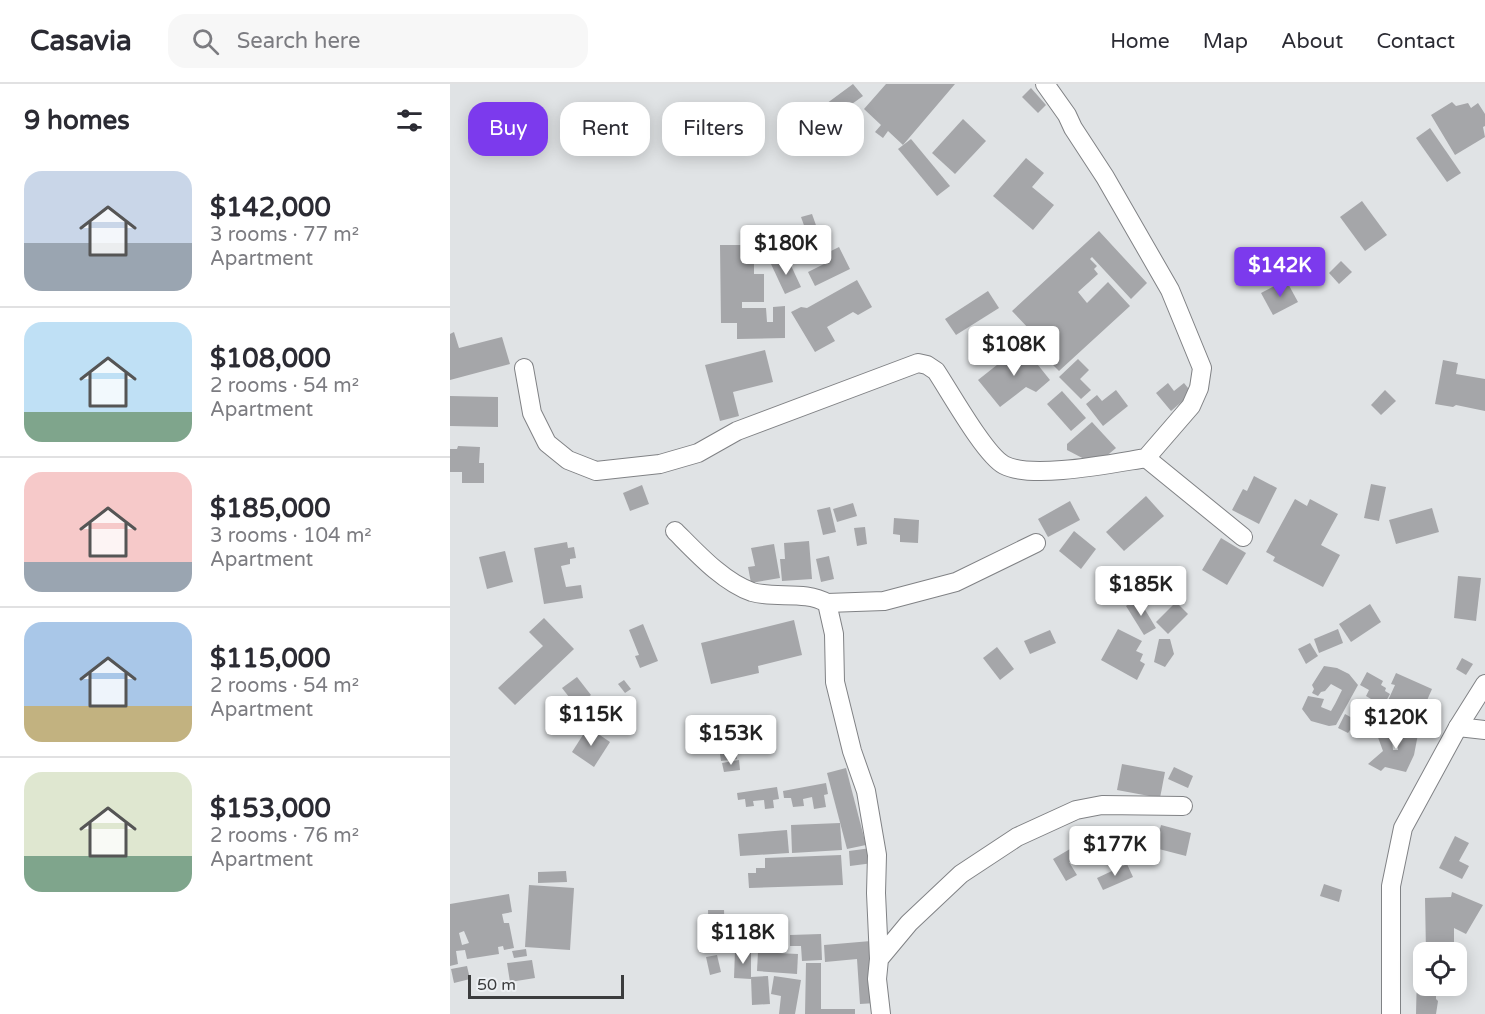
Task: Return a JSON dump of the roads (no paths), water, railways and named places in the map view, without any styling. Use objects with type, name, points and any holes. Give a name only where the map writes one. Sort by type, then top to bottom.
[{"type":"street","points":[[524,368],[532,413],[547,443],[568,460],[596,471],[660,464],[698,453],[737,431],[918,363],[927,365],[936,371],[989,452],[1004,465],[1028,471],[1087,468],[1146,458],[1191,406],[1199,388],[1202,368],[1170,290],[1105,177],[1045,84]]},
{"type":"street","points":[[1146,458],[1243,537]]},
{"type":"street","points":[[675,531],[716,571],[753,592],[817,597],[826,603],[884,601],[956,582],[1036,543]]},
{"type":"street","points":[[826,603],[834,634],[835,682],[852,751],[866,791],[877,855],[876,912],[879,959],[877,979],[880,1014]]},
{"type":"street","points":[[1391,1014],[1391,886],[1397,849],[1403,828],[1458,727],[1485,684]]},
{"type":"street","points":[[1458,727],[1485,730]]},
{"type":"street","points":[[879,959],[909,923],[961,874],[1017,837],[1076,810],[1102,805],[1183,806]]}]
